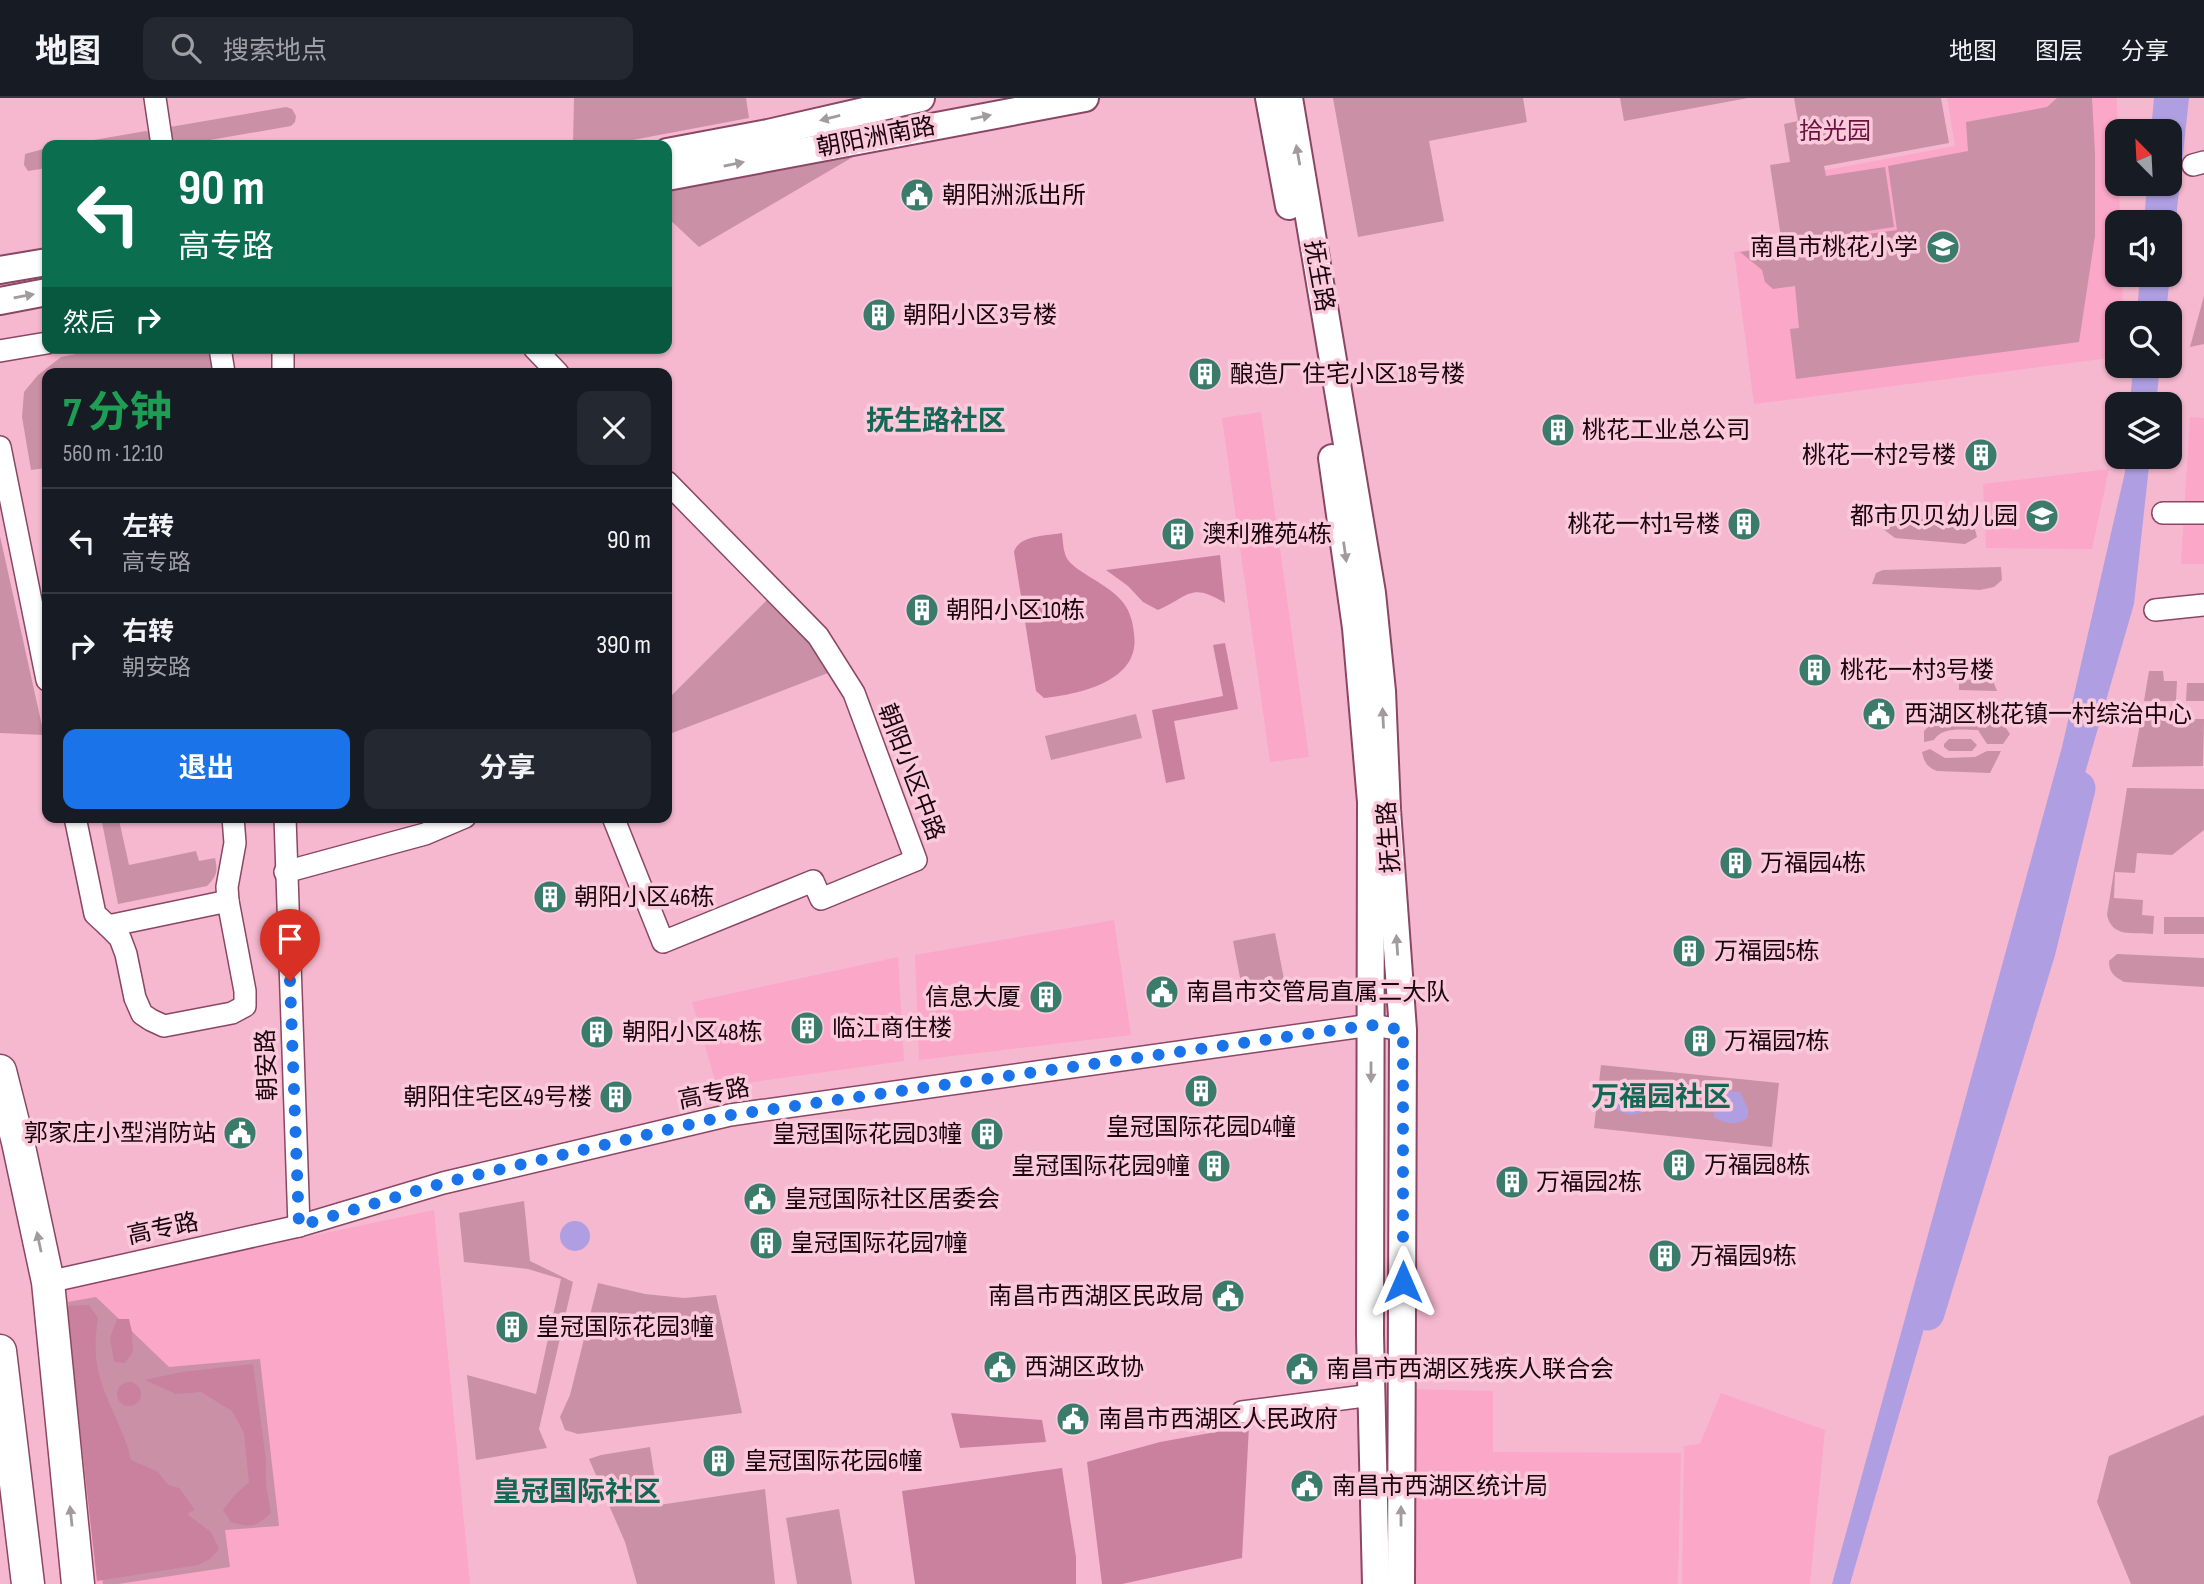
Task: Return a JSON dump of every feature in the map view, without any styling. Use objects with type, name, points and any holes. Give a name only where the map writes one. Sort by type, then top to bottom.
[{"type":"highway","points":[[0,1071],[48,1282],[78,1584]]},
{"type":"highway","points":[[0,1352],[28,1584]]},
{"type":"main road","name":"朝阳洲南路","points":[[672,151],[768,133],[921,98]]},
{"type":"main road","name":"朝阳洲南路","points":[[672,176],[1085,98]]},
{"type":"main road","name":"抚生路","points":[[1269,98],[1319,371],[1356,628],[1371,802],[1372,1395],[1377,1584]]},
{"type":"main road","name":"抚生路","points":[[1289,98],[1372,593],[1382,691],[1387,810],[1403,1030],[1401,1584]]},
{"type":"main road","points":[[0,270],[42,263]]},
{"type":"main road","points":[[0,301],[42,293]]},
{"type":"street","points":[[155,98],[161,140]]},
{"type":"street","points":[[0,351],[42,344]]},
{"type":"street","points":[[540,354],[553,368]]},
{"type":"street","points":[[0,447],[42,655]]},
{"type":"street","name":"朝阳小区中路","points":[[614,823],[663,942],[813,881],[821,899],[916,860],[854,693],[818,636],[672,487]]},
{"type":"street","points":[[2163,513],[2204,513]]},
{"type":"street","points":[[2155,610],[2204,605]]},
{"type":"street","points":[[76,823],[94,914],[120,938],[135,998],[142,1014],[164,1026],[232,1013],[245,1006],[245,991],[227,887],[235,843],[233,823]]},
{"type":"street","name":"朝安路","points":[[285,823],[299,1226]]},
{"type":"street","points":[[285,872],[425,834],[451,823]]},
{"type":"street","points":[[108,926],[228,901]]},
{"type":"street","name":"高专路","points":[[48,1282],[299,1226],[443,1183],[730,1115],[1371,1025],[1403,1030]]},
{"type":"street","points":[[1242,1412],[1372,1395]]},
{"type":"shaded area","name":"南昌市桃花小学","points":[[1947,98],[2117,98],[2117,119],[2105,119],[2105,196],[2119,196],[2120,210],[2105,210],[2105,287],[2122,287],[2123,301],[2105,301],[2105,359],[1754,404],[1734,252],[1804,242],[1794,176],[1955,146]]},
{"type":"shaded area","points":[[2154,98],[2189,98],[2182,163],[2182,119],[2152,119]]},
{"type":"shaded area","points":[[2146,196],[2178,196],[2177,210],[2145,210]]},
{"type":"shaded area","points":[[2139,287],[2169,287],[2167,301],[2138,301]]},
{"type":"shaded area","points":[[2132,378],[2159,378],[2157,392],[2131,392]]},
{"type":"shaded area","points":[[1261,412],[1309,757],[1270,762],[1222,418]]},
{"type":"shaded area","points":[[2190,417],[2204,418],[2204,564],[2181,564]]},
{"type":"shaded area","name":"都市贝贝幼儿园","points":[[2109,469],[2092,549],[1986,548],[1983,484]]},
{"type":"shaded area","points":[[2125,469],[2149,469],[2134,604],[1850,1584],[1832,1584],[2062,747]]},
{"type":"shaded area","points":[[1062,533],[1068,560],[1108,588],[1126,606],[1133,624],[1134,650],[1128,663],[1118,674],[1105,682],[1074,693],[1044,698],[1036,691],[1014,552],[1021,542],[1027,539]]},
{"type":"shaded area","points":[[1220,555],[1225,603],[1197,592],[1158,610],[1143,602],[1128,586],[1106,570]]},
{"type":"shaded area","points":[[1225,643],[1238,709],[1174,721],[1185,779],[1166,783],[1152,710],[1223,696],[1213,645]]},
{"type":"shaded area","points":[[1114,920],[1131,1035],[919,1060],[915,955]]},
{"type":"shaded area","points":[[898,957],[904,1061],[717,1087],[692,1002]]},
{"type":"shaded area","points":[[1625,1082],[1641,1083],[1649,1091],[1648,1110],[1631,1114],[1623,1113],[1614,1107]]},
{"type":"shaded area","points":[[1724,1091],[1740,1092],[1748,1109],[1748,1118],[1731,1123],[1714,1117],[1715,1099]]},
{"type":"shaded area","points":[[434,1210],[470,1584],[95,1584],[63,1289]]},
{"type":"shaded area","points":[[575,1221],[586,1225],[590,1236],[586,1247],[575,1251],[564,1247],[560,1236],[564,1225]]},
{"type":"shaded area","points":[[89,1305],[98,1318],[96,1348],[100,1378],[131,1460],[158,1472],[168,1485],[179,1488],[195,1510],[187,1514],[211,1532],[219,1549],[210,1559],[198,1565],[97,1581],[66,1306]]},
{"type":"shaded area","points":[[117,1319],[129,1319],[132,1332],[133,1352],[125,1363],[114,1362],[110,1338]]},
{"type":"shaded area","points":[[253,1364],[271,1513],[257,1524],[243,1525],[231,1522],[223,1510],[249,1482],[244,1433],[232,1411],[201,1392],[176,1394],[145,1380],[182,1372]]},
{"type":"shaded area","points":[[129,1382],[137,1386],[141,1394],[137,1402],[129,1406],[121,1402],[117,1394],[121,1386]]},
{"type":"shaded area","points":[[1408,1389],[1493,1391],[1493,1452],[1681,1453],[1678,1584],[1408,1584]]},
{"type":"shaded area","points":[[1721,1393],[1825,1430],[1810,1584],[1682,1584],[1684,1446],[1700,1444]]},
{"type":"shaded area","points":[[951,1413],[1042,1420],[1046,1442],[960,1448]]},
{"type":"shaded area","points":[[1249,1426],[1242,1558],[1122,1584],[1102,1584],[1087,1462],[1160,1442]]},
{"type":"shaded area","points":[[1062,1468],[1076,1557],[1076,1584],[915,1584],[902,1491]]},
{"type":"green space","points":[[574,98],[746,98],[749,118],[632,140],[573,140]]},
{"type":"green space","points":[[1333,98],[1523,98],[1527,122],[1429,141],[1444,221],[1358,237]]},
{"type":"green space","name":"拾光园","points":[[1620,98],[1748,98],[1624,121]]},
{"type":"green space","points":[[1794,98],[1941,98],[1949,143],[1824,166],[1826,176],[1885,167],[1894,227],[1782,244],[1770,165],[1790,162],[1784,124],[1798,121]]},
{"type":"green space","name":"南昌市桃花小学","points":[[2057,98],[2092,98],[2095,236],[2079,342],[1796,379],[1790,329],[1799,328],[1795,286],[1773,289],[1765,282],[1762,270],[1740,252],[1897,230],[1888,166],[1968,151],[1966,122],[2047,107]]},
{"type":"green space","points":[[286,107],[292,109],[296,116],[291,126],[210,140],[167,140],[166,130],[170,127]]},
{"type":"green space","points":[[146,131],[152,133],[154,140],[94,140]]},
{"type":"green space","points":[[42,149],[42,169],[28,171],[24,165],[25,154]]},
{"type":"green space","points":[[858,154],[699,247],[672,222],[672,187]]},
{"type":"green space","points":[[2204,296],[2204,344],[2190,347]]},
{"type":"green space","points":[[76,354],[213,354],[217,368],[47,368],[61,357]]},
{"type":"green space","points":[[42,372],[42,469],[31,470],[22,417],[24,392]]},
{"type":"green space","points":[[1888,518],[1969,520],[1977,537],[1965,544],[1895,538],[1883,529]]},
{"type":"green space","points":[[0,536],[42,735],[0,733]]},
{"type":"green space","points":[[2001,567],[2002,580],[1994,587],[1980,590],[1872,584],[1876,573],[1883,570]]},
{"type":"green space","points":[[768,599],[812,638],[828,673],[672,733],[672,695]]},
{"type":"green space","points":[[2149,671],[2163,671],[2164,681],[2177,681],[2176,701],[2144,701]]},
{"type":"green space","points":[[1959,679],[1993,681],[1997,691],[1959,690]]},
{"type":"green space","points":[[2187,683],[2204,683],[2204,701],[2186,701]]},
{"type":"green space","points":[[1136,714],[1142,738],[1051,760],[1045,736]]},
{"type":"green space","points":[[1940,715],[1999,718],[2010,734],[2003,744],[1987,744],[1978,730],[1954,730],[1924,742],[1924,731]]},
{"type":"green space","points":[[2141,719],[2204,719],[2203,766],[2132,767]]},
{"type":"green space","points":[[1949,739],[1971,739],[1977,745],[1972,751],[1949,751],[1944,744]]},
{"type":"green space","points":[[1930,749],[1945,758],[1975,757],[1987,751],[2001,751],[1990,773],[1937,771],[1928,766],[1924,759],[1922,752]]},
{"type":"green space","points":[[2127,788],[2204,789],[2204,830],[2172,855],[2137,853],[2135,873],[2115,872],[2114,898],[2143,900],[2142,915],[2154,916],[2153,934],[2118,931],[2107,915]]},
{"type":"green space","points":[[102,823],[120,823],[129,865],[196,851],[199,861],[215,858],[215,876],[207,886],[118,904]]},
{"type":"green space","points":[[2164,917],[2204,917],[2204,934],[2164,934]]},
{"type":"green space","points":[[1275,933],[1284,979],[1242,988],[1233,941]]},
{"type":"green space","points":[[2117,954],[2204,958],[2204,987],[2124,982],[2115,976],[2110,968],[2109,961]]},
{"type":"green space","points":[[1601,1065],[1779,1083],[1772,1147],[1594,1128]]},
{"type":"green space","points":[[524,1201],[530,1261],[573,1282],[539,1429],[547,1448],[476,1460],[467,1375],[536,1394],[561,1279],[528,1269],[464,1262],[459,1213]]},
{"type":"green space","points":[[598,1283],[645,1294],[684,1298],[716,1295],[742,1413],[578,1434],[565,1430],[560,1417],[570,1395]]},
{"type":"green space","points":[[96,1297],[169,1367],[260,1359],[279,1526],[225,1530],[230,1567],[103,1584],[68,1302]]},
{"type":"green space","points":[[2204,1415],[2204,1584],[2131,1584],[2097,1502],[2109,1456]]},
{"type":"green space","points":[[650,1447],[659,1505],[765,1489],[775,1584],[637,1584],[625,1542],[589,1459]]},
{"type":"green space","points":[[839,1509],[852,1584],[797,1584],[786,1518]]},
{"type":"waterway","points":[[1927,1313],[2038,951],[2078,788]]},
{"type":"place","name":"朝阳洲派出所","points":[[917,195]]},
{"type":"place","name":"南昌市桃花小学","points":[[1943,247]]},
{"type":"place","name":"朝阳小区3号楼","points":[[879,315]]},
{"type":"place","name":"酿造厂住宅小区18号楼","points":[[1205,374]]},
{"type":"place","name":"桃花工业总公司","points":[[1558,430]]},
{"type":"place","name":"桃花一村2号楼","points":[[1981,455]]},
{"type":"place","name":"都市贝贝幼儿园","points":[[2042,516]]},
{"type":"place","name":"桃花一村1号楼","points":[[1744,524]]},
{"type":"place","name":"澳利雅苑4栋","points":[[1178,534]]},
{"type":"place","name":"朝阳小区10栋","points":[[922,610]]},
{"type":"place","name":"桃花一村3号楼","points":[[1815,670]]},
{"type":"place","name":"西湖区桃花镇一村综治中心","points":[[1879,714]]},
{"type":"place","name":"万福园4栋","points":[[1736,863]]},
{"type":"place","name":"朝阳小区46栋","points":[[550,897]]},
{"type":"place","name":"万福园5栋","points":[[1689,951]]},
{"type":"place","name":"南昌市交管局直属二大队","points":[[1162,992]]},
{"type":"place","name":"信息大厦","points":[[1046,997]]},
{"type":"place","name":"临江商住楼","points":[[807,1028]]},
{"type":"place","name":"朝阳小区48栋","points":[[597,1032]]},
{"type":"place","name":"万福园7栋","points":[[1700,1041]]},
{"type":"place","name":"皇冠国际花园D4幢","points":[[1201,1091]]},
{"type":"place","name":"朝阳住宅区49号楼","points":[[616,1097]]},
{"type":"place","name":"郭家庄小型消防站","points":[[240,1133]]},
{"type":"place","name":"皇冠国际花园D3幢","points":[[987,1134]]},
{"type":"place","name":"万福园8栋","points":[[1679,1165]]},
{"type":"place","name":"皇冠国际花园9幢","points":[[1214,1166]]},
{"type":"place","name":"万福园2栋","points":[[1512,1182]]},
{"type":"place","name":"皇冠国际社区居委会","points":[[760,1199]]},
{"type":"place","name":"皇冠国际花园7幢","points":[[766,1243]]},
{"type":"place","name":"万福园9栋","points":[[1665,1256]]},
{"type":"place","name":"南昌市西湖区民政局","points":[[1228,1296]]},
{"type":"place","name":"皇冠国际花园3幢","points":[[512,1327]]},
{"type":"place","name":"西湖区政协","points":[[1000,1367]]},
{"type":"place","name":"南昌市西湖区残疾人联合会","points":[[1302,1369]]},
{"type":"place","name":"南昌市西湖区人民政府","points":[[1073,1419]]},
{"type":"place","name":"皇冠国际花园6幢","points":[[719,1461]]},
{"type":"place","name":"南昌市西湖区统计局","points":[[1307,1486]]},
{"type":"district","name":"抚生路社区","points":[[936,421]]},
{"type":"district","name":"万福园社区","points":[[1661,1097]]},
{"type":"district","name":"皇冠国际社区","points":[[577,1492]]},
{"type":"route","points":[[290,981],[299,1226],[443,1183],[730,1115],[1371,1025],[1403,1030],[1403,1282]]}]
